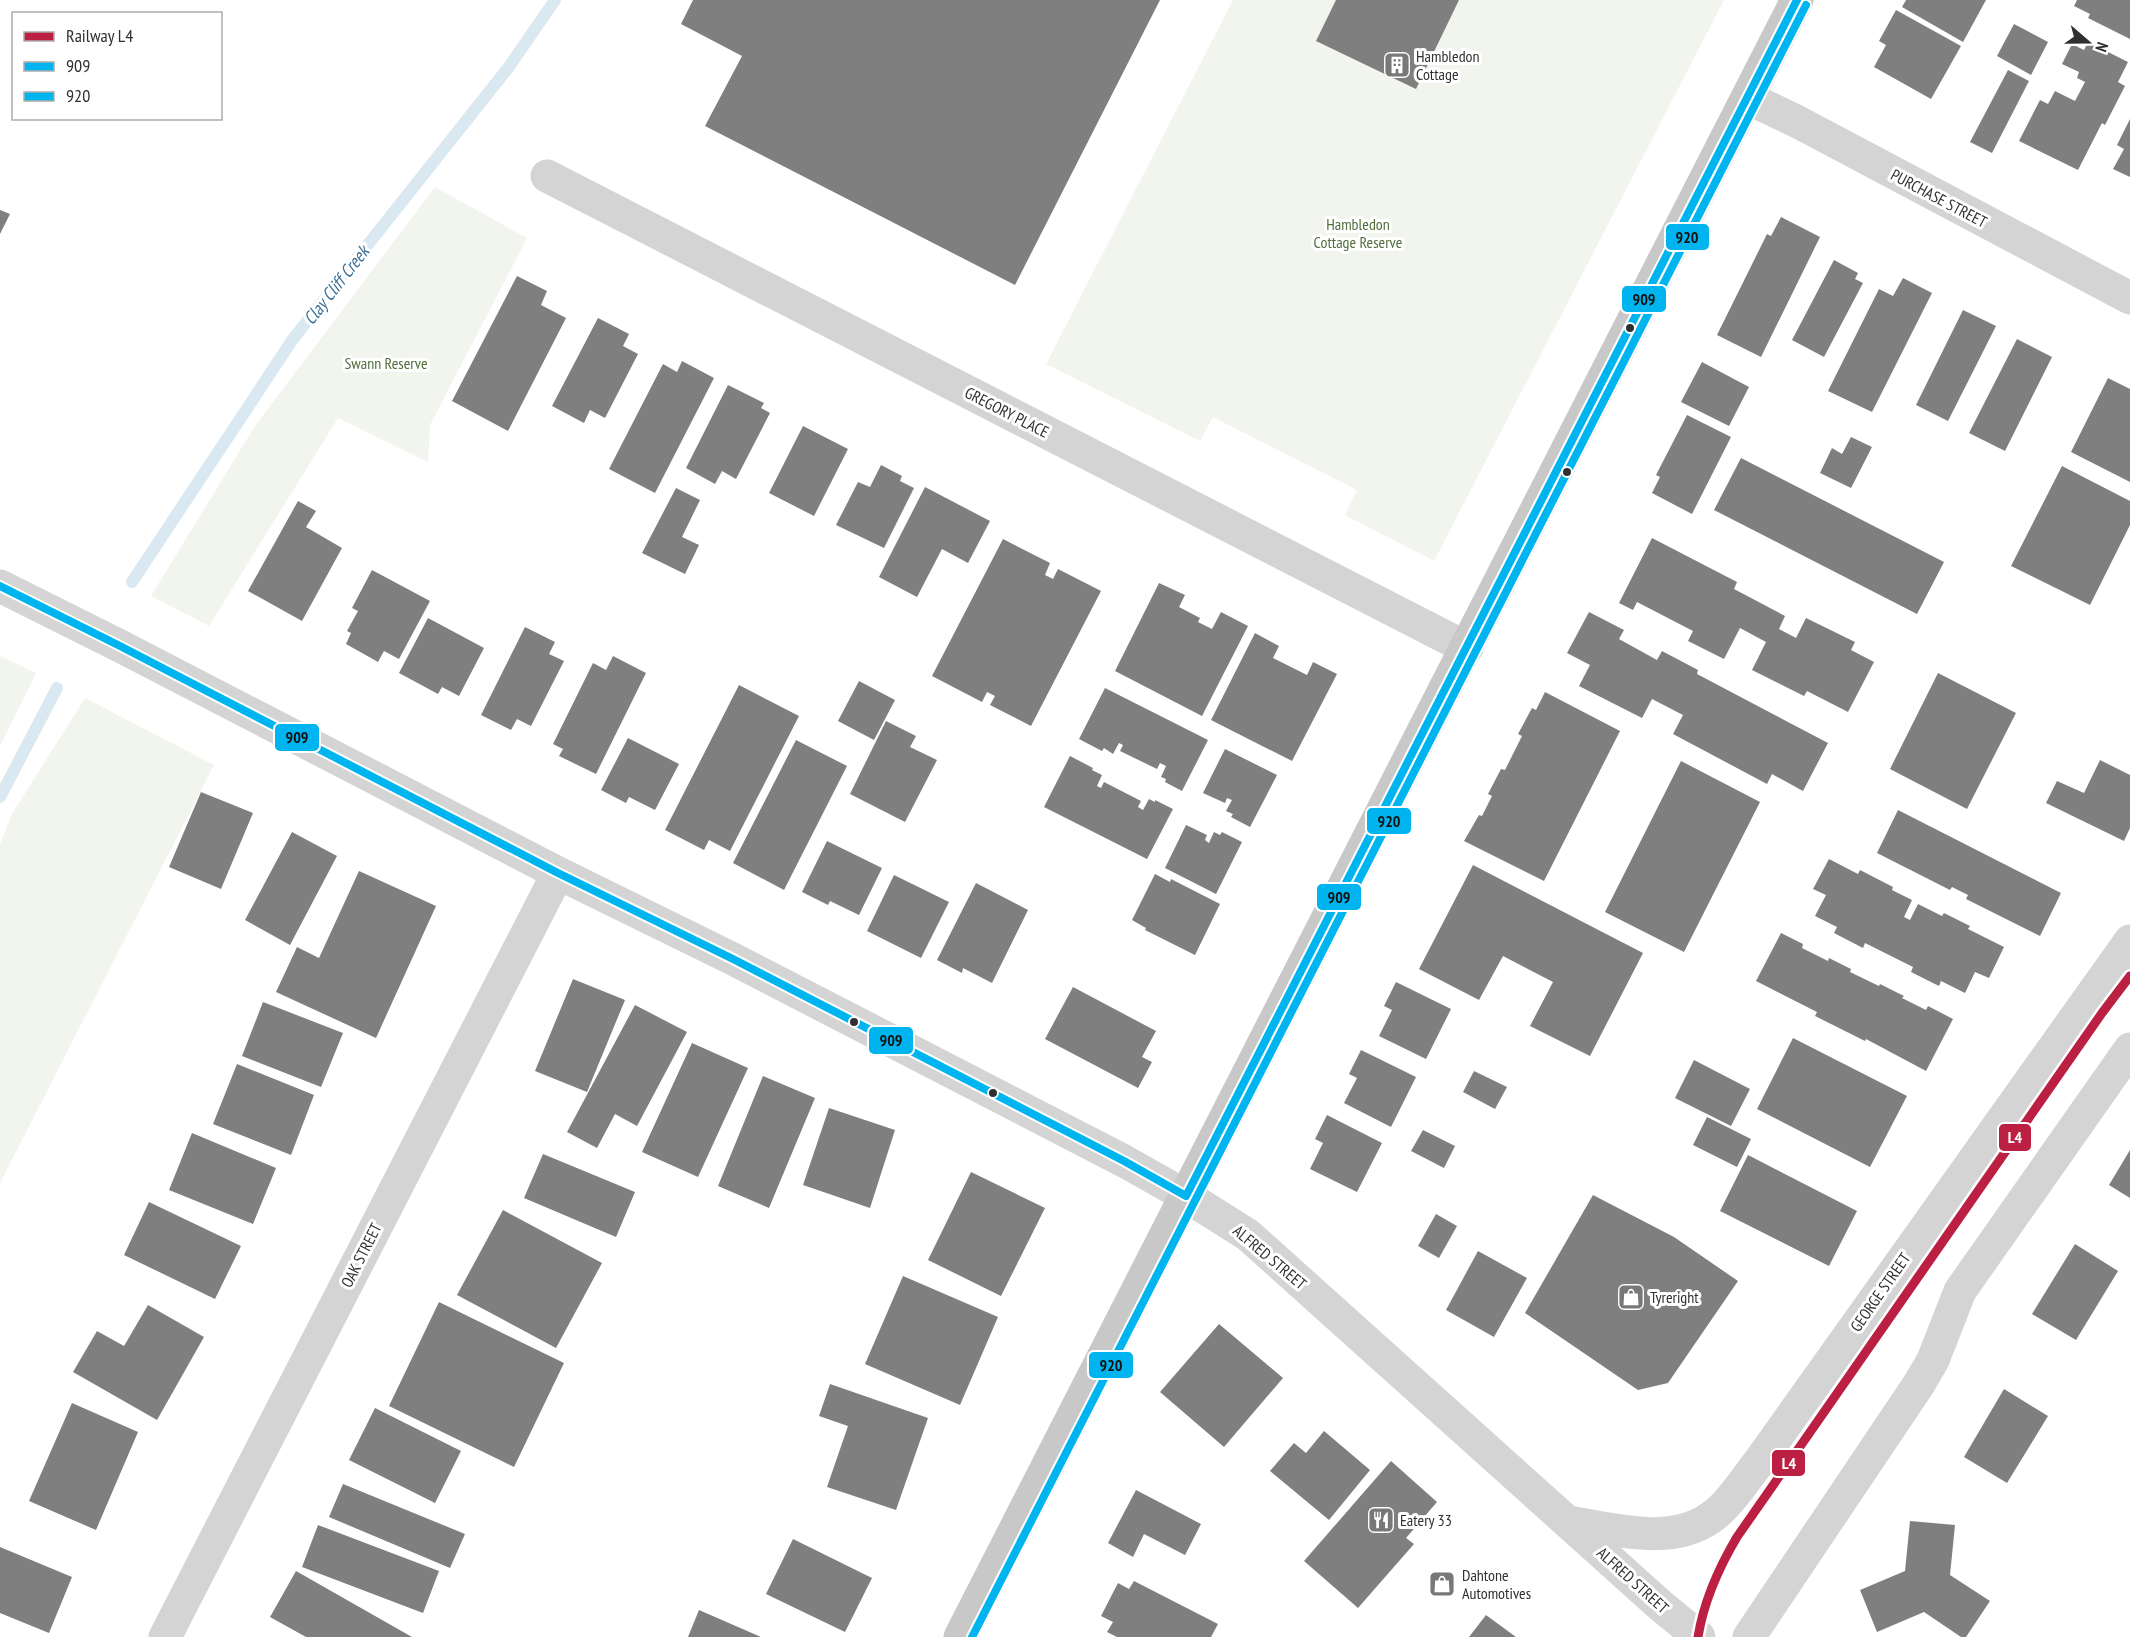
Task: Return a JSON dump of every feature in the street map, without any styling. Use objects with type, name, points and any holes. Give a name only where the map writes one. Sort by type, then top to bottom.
[{"type":"main road","points":[[960,1637],[1797,0]]},
{"type":"street","name":"PURCHASE STREET","points":[[1748,98],[1798,122],[2130,298]]},
{"type":"street","name":"GREGORY PLACE","points":[[547,176],[1467,648]]},
{"type":"street","name":"ALFRED STREET","points":[[0,586],[558,873],[733,958],[1124,1161],[1248,1234],[1699,1637]]},
{"type":"street","name":"OAK STREET","points":[[165,1637],[558,873]]},
{"type":"street","name":"GEORGE STREET","points":[[1568,1522],[1664,1535],[1683,1532],[1701,1524],[1718,1511],[1759,1462],[2130,941]]},
{"type":"street","points":[[1749,1637],[1934,1360],[1960,1291],[2130,1048]]},
{"type":"green space","name":"Hambledon Cottage Reserve","points":[[1233,0],[1724,0],[1434,561],[1345,515],[1357,490],[1213,417],[1200,441],[1046,364]]},
{"type":"green space","name":"Swann Reserve","points":[[435,187],[527,238],[430,425],[428,462],[338,418],[209,626],[151,596],[255,426]]},
{"type":"green space","points":[[0,656],[36,673],[0,746]]},
{"type":"green space","points":[[85,698],[214,765],[0,1183],[0,844],[12,814]]},
{"type":"building","points":[[693,0],[1160,0],[1015,285],[705,126],[742,56],[681,24]]},
{"type":"building","name":"Hambledon Cottage","points":[[1336,0],[1459,0],[1416,89],[1316,41]]},
{"type":"building","points":[[1906,0],[1986,0],[1963,42],[1902,7]]},
{"type":"building","points":[[2077,0],[2130,0],[2130,39],[2088,18],[2090,14],[2074,6]]},
{"type":"building","points":[[1896,10],[1961,46],[1931,99],[1874,67],[1886,45],[1879,41]]},
{"type":"building","points":[[2014,24],[2048,42],[2031,75],[1997,56]]},
{"type":"building","points":[[2088,42],[2128,62],[2118,82],[2125,86],[2105,125],[2102,123],[2078,170],[2019,141],[2040,100],[2048,104],[2055,91],[2075,101],[2085,82],[2077,78],[2079,72],[2062,64],[2072,44],[2084,50]]},
{"type":"building","points":[[2008,70],[2029,81],[1992,153],[1970,142]]},
{"type":"building","points":[[2130,119],[2130,177],[2113,169],[2124,149],[2117,145]]},
{"type":"building","points":[[0,210],[10,214],[0,234]]},
{"type":"building","points":[[1781,217],[1820,237],[1761,357],[1717,335],[1767,234],[1771,236]]},
{"type":"building","points":[[1834,260],[1858,273],[1855,279],[1863,283],[1824,357],[1792,340]]},
{"type":"building","points":[[517,276],[547,291],[541,305],[566,318],[508,431],[452,401]]},
{"type":"building","points":[[1903,278],[1932,293],[1872,412],[1828,391],[1879,289],[1893,296]]},
{"type":"building","points":[[1963,310],[1996,326],[1948,421],[1916,405]]},
{"type":"building","points":[[598,318],[629,334],[623,346],[638,354],[605,418],[590,410],[584,423],[552,406]]},
{"type":"building","points":[[2017,339],[2052,357],[2005,451],[1969,433]]},
{"type":"building","points":[[682,361],[714,378],[655,493],[609,469],[663,364],[677,372]]},
{"type":"building","points":[[1702,362],[1749,387],[1729,426],[1681,402]]},
{"type":"building","points":[[2108,378],[2130,389],[2130,482],[2071,452]]},
{"type":"building","points":[[728,385],[764,403],[761,408],[770,413],[736,479],[722,471],[715,484],[686,468]]},
{"type":"building","points":[[1687,415],[1731,437],[1692,514],[1652,493],[1660,477],[1656,475]]},
{"type":"building","points":[[803,426],[848,449],[814,516],[769,493]]},
{"type":"building","points":[[1851,437],[1872,447],[1851,488],[1820,473],[1832,448],[1842,454]]},
{"type":"building","points":[[1741,458],[1944,562],[1917,614],[1714,510]]},
{"type":"building","points":[[881,465],[902,476],[900,481],[914,488],[884,548],[836,525],[858,482],[870,487]]},
{"type":"building","points":[[2062,466],[2130,501],[2130,525],[2090,605],[2011,566]]},
{"type":"building","points":[[925,487],[990,521],[968,563],[942,549],[917,597],[879,577]]},
{"type":"building","points":[[676,488],[700,500],[682,537],[699,545],[685,574],[642,553]]},
{"type":"building","points":[[298,501],[316,511],[306,527],[342,548],[302,621],[248,591]]},
{"type":"building","points":[[1652,538],[1737,582],[1734,589],[1785,616],[1779,629],[1796,638],[1806,618],[1855,642],[1851,650],[1874,662],[1848,712],[1807,691],[1804,696],[1752,670],[1766,642],[1740,628],[1724,659],[1688,641],[1693,631],[1637,602],[1633,610],[1619,603]]},
{"type":"building","points":[[1003,539],[1050,563],[1045,575],[1053,579],[1058,569],[1101,591],[1031,726],[990,705],[995,696],[987,692],[982,702],[932,676]]},
{"type":"building","points":[[372,570],[430,601],[399,659],[384,651],[378,662],[346,644],[351,633],[347,631],[358,611],[352,608]]},
{"type":"building","points":[[1159,583],[1185,595],[1179,607],[1200,618],[1198,622],[1212,629],[1221,612],[1248,626],[1202,716],[1115,671]]},
{"type":"building","points":[[1589,612],[1624,630],[1619,639],[1657,660],[1662,651],[1698,670],[1697,674],[1828,743],[1803,791],[1772,774],[1767,784],[1673,734],[1683,715],[1652,699],[1642,718],[1579,686],[1590,665],[1567,653]]},
{"type":"building","points":[[428,618],[484,648],[459,696],[442,687],[438,694],[399,673]]},
{"type":"building","points":[[525,627],[555,642],[549,654],[564,661],[531,726],[517,719],[511,730],[481,715]]},
{"type":"building","points":[[1255,633],[1279,646],[1273,658],[1307,675],[1313,662],[1337,674],[1292,761],[1211,720]]},
{"type":"building","points":[[613,656],[646,673],[596,774],[559,756],[563,749],[553,744],[593,663],[606,670]]},
{"type":"building","points":[[1938,673],[2016,713],[1967,809],[1890,769]]},
{"type":"building","points":[[859,681],[895,700],[874,740],[838,721]]},
{"type":"building","points":[[739,685],[799,716],[730,851],[709,840],[704,850],[665,830]]},
{"type":"building","points":[[1105,688],[1208,740],[1182,791],[1165,782],[1166,779],[1161,777],[1166,766],[1160,763],[1157,769],[1120,751],[1123,745],[1119,743],[1113,754],[1104,748],[1102,751],[1079,739]]},
{"type":"building","points":[[1545,692],[1620,731],[1544,881],[1464,841],[1479,815],[1482,816],[1492,796],[1488,794],[1501,769],[1505,770],[1522,736],[1518,734],[1532,708],[1536,710]]},
{"type":"building","points":[[886,721],[916,736],[910,747],[937,760],[905,822],[850,794]]},
{"type":"building","points":[[628,738],[679,764],[655,810],[629,797],[626,803],[601,790]]},
{"type":"building","points":[[796,740],[847,766],[784,890],[733,863]]},
{"type":"building","points":[[1225,749],[1277,775],[1250,827],[1231,817],[1233,814],[1226,811],[1232,800],[1227,798],[1225,803],[1203,793]]},
{"type":"building","points":[[1070,756],[1102,775],[1097,786],[1101,788],[1104,782],[1141,801],[1138,807],[1143,810],[1149,799],[1173,809],[1147,859],[1044,807]]},
{"type":"building","points":[[2100,760],[2130,775],[2130,828],[2124,841],[2046,803],[2057,781],[2084,793]]},
{"type":"building","points":[[1681,761],[1760,802],[1684,952],[1605,912]]},
{"type":"building","points":[[201,792],[253,813],[221,889],[169,867]]},
{"type":"building","points":[[1898,810],[2061,893],[2040,936],[1966,899],[1968,895],[1952,887],[1950,890],[1877,853]]},
{"type":"building","points":[[1186,825],[1207,835],[1205,840],[1209,843],[1214,832],[1220,835],[1222,832],[1242,842],[1216,894],[1165,868]]},
{"type":"building","points":[[292,832],[337,856],[290,945],[245,920]]},
{"type":"building","points":[[827,841],[882,868],[859,915],[830,901],[828,905],[802,892]]},
{"type":"building","points":[[1829,859],[1858,874],[1860,870],[1912,900],[1904,917],[1910,920],[1918,904],[1942,916],[1944,913],[1970,926],[1968,929],[2004,947],[1989,978],[1975,972],[1965,993],[1941,981],[1939,986],[1911,972],[1913,967],[1865,943],[1863,948],[1834,933],[1837,927],[1815,916],[1826,895],[1813,889]]},
{"type":"building","points":[[1473,865],[1643,953],[1590,1056],[1530,1026],[1553,982],[1503,956],[1479,1000],[1419,969]]},
{"type":"building","points":[[359,871],[436,906],[376,1038],[276,992],[297,947],[319,958]]},
{"type":"building","points":[[1155,874],[1170,882],[1171,879],[1220,904],[1195,955],[1145,930],[1146,928],[1132,920]]},
{"type":"building","points":[[894,875],[949,902],[921,958],[867,931]]},
{"type":"building","points":[[976,883],[1028,910],[992,983],[963,968],[962,973],[937,960]]},
{"type":"building","points":[[1781,933],[1803,944],[1802,948],[1851,969],[1850,972],[1904,996],[1902,998],[1926,1010],[1928,1006],[1953,1019],[1926,1071],[1866,1039],[1865,1041],[1815,1016],[1817,1012],[1756,981]]},
{"type":"building","points":[[573,979],[625,1000],[587,1092],[535,1071]]},
{"type":"building","points":[[1396,982],[1451,1009],[1426,1059],[1379,1036],[1392,1010],[1384,1006]]},
{"type":"building","points":[[1073,987],[1156,1031],[1142,1057],[1152,1062],[1138,1088],[1045,1039]]},
{"type":"building","points":[[263,1002],[343,1033],[321,1087],[242,1056]]},
{"type":"building","points":[[635,1005],[687,1032],[637,1126],[615,1114],[597,1148],[567,1132]]},
{"type":"building","points":[[1793,1038],[1907,1096],[1870,1167],[1757,1109]]},
{"type":"building","points":[[692,1043],[748,1068],[698,1177],[642,1152]]},
{"type":"building","points":[[1361,1050],[1416,1077],[1391,1127],[1344,1103],[1357,1078],[1349,1074]]},
{"type":"building","points":[[1694,1060],[1750,1089],[1731,1126],[1675,1098]]},
{"type":"building","points":[[237,1064],[314,1095],[291,1155],[213,1124]]},
{"type":"building","points":[[1474,1071],[1507,1087],[1495,1109],[1463,1092]]},
{"type":"building","points":[[763,1076],[815,1098],[769,1208],[718,1186]]},
{"type":"building","points":[[829,1108],[895,1130],[870,1208],[803,1185]]},
{"type":"building","points":[[1327,1115],[1382,1143],[1357,1192],[1310,1169],[1323,1143],[1315,1139]]},
{"type":"building","points":[[1707,1117],[1751,1139],[1737,1167],[1693,1145]]},
{"type":"building","points":[[1423,1130],[1455,1146],[1444,1168],[1411,1151]]},
{"type":"building","points":[[192,1133],[276,1168],[253,1224],[169,1190]]},
{"type":"building","points":[[2130,1150],[2130,1198],[2109,1185]]},
{"type":"building","points":[[543,1154],[635,1192],[616,1237],[524,1198]]},
{"type":"building","points":[[1748,1155],[1857,1211],[1829,1266],[1720,1211]]},
{"type":"building","points":[[971,1172],[1045,1208],[1001,1296],[928,1260]]},
{"type":"building","name":"Tyreright","points":[[1593,1195],[1674,1237],[1738,1281],[1668,1383],[1638,1390],[1525,1313]]},
{"type":"building","points":[[149,1202],[241,1246],[215,1299],[124,1255]]},
{"type":"building","points":[[503,1210],[602,1263],[556,1348],[457,1295]]},
{"type":"building","points":[[1436,1214],[1457,1226],[1439,1258],[1418,1246]]},
{"type":"building","points":[[2075,1244],[2118,1271],[2076,1340],[2032,1314]]},
{"type":"building","points":[[1478,1251],[1527,1278],[1494,1337],[1446,1310]]},
{"type":"building","points":[[903,1276],[998,1317],[960,1405],[865,1364]]},
{"type":"building","points":[[439,1302],[564,1363],[514,1467],[389,1406]]},
{"type":"building","points":[[148,1305],[204,1337],[157,1420],[73,1372],[97,1331],[124,1346]]},
{"type":"building","points":[[1219,1324],[1283,1378],[1224,1447],[1160,1392]]},
{"type":"building","points":[[830,1384],[928,1418],[896,1510],[827,1487],[848,1426],[819,1416]]},
{"type":"building","points":[[2004,1389],[2048,1416],[2007,1483],[1964,1457]]},
{"type":"building","points":[[72,1403],[138,1432],[96,1530],[29,1501]]},
{"type":"building","points":[[375,1408],[461,1451],[435,1503],[349,1460]]},
{"type":"building","points":[[1324,1431],[1370,1470],[1329,1520],[1270,1471],[1294,1443],[1306,1453]]},
{"type":"building","name":"Eatery 33","points":[[1391,1461],[1437,1502],[1406,1538],[1414,1544],[1358,1608],[1304,1561]]},
{"type":"building","points":[[343,1484],[465,1534],[450,1568],[329,1517]]},
{"type":"building","points":[[1136,1490],[1201,1524],[1185,1555],[1144,1534],[1133,1557],[1108,1543]]},
{"type":"building","points":[[1910,1521],[1955,1525],[1950,1575],[1990,1601],[1966,1637],[1961,1637],[1924,1612],[1877,1632],[1860,1590],[1905,1571]]},
{"type":"building","points":[[318,1525],[439,1571],[423,1613],[302,1567]]},
{"type":"building","points":[[793,1539],[872,1578],[845,1632],[766,1594]]},
{"type":"building","points":[[0,1547],[72,1577],[49,1633],[0,1613]]},
{"type":"building","points":[[296,1571],[412,1637],[306,1637],[270,1617]]},
{"type":"building","points":[[1134,1581],[1218,1624],[1211,1637],[1117,1637],[1107,1632],[1113,1622],[1101,1616],[1118,1583],[1129,1589]]},
{"type":"building","points":[[699,1610],[761,1637],[688,1637]]},
{"type":"building","points":[[1486,1615],[1516,1637],[1469,1637]]},
{"type":"waterway","name":"Clay Cliff Creek","points":[[132,582],[293,339],[508,68],[555,0]]},
{"type":"waterway","name":"Clay Cliff Creek","points":[[0,797],[57,688]]},
{"type":"rail line","name":"L4","points":[[1698,1637],[1713,1585],[1737,1537],[2130,976]]},
{"type":"transit line","name":"909","points":[[1186,1196],[1797,0]]},
{"type":"transit line","name":"920","points":[[972,1637],[1806,5]]},
{"type":"transit line","name":"909","points":[[0,586],[558,873],[733,959],[1124,1161],[1186,1196]]},
{"type":"place","name":"Hambledon Cottage","points":[[1397,65]]},
{"type":"place","name":"Tyreright","points":[[1631,1297]]},
{"type":"place","name":"Eatery 33","points":[[1381,1520]]},
{"type":"place","name":"Dahtone Automotives","points":[[1442,1584]]}]
